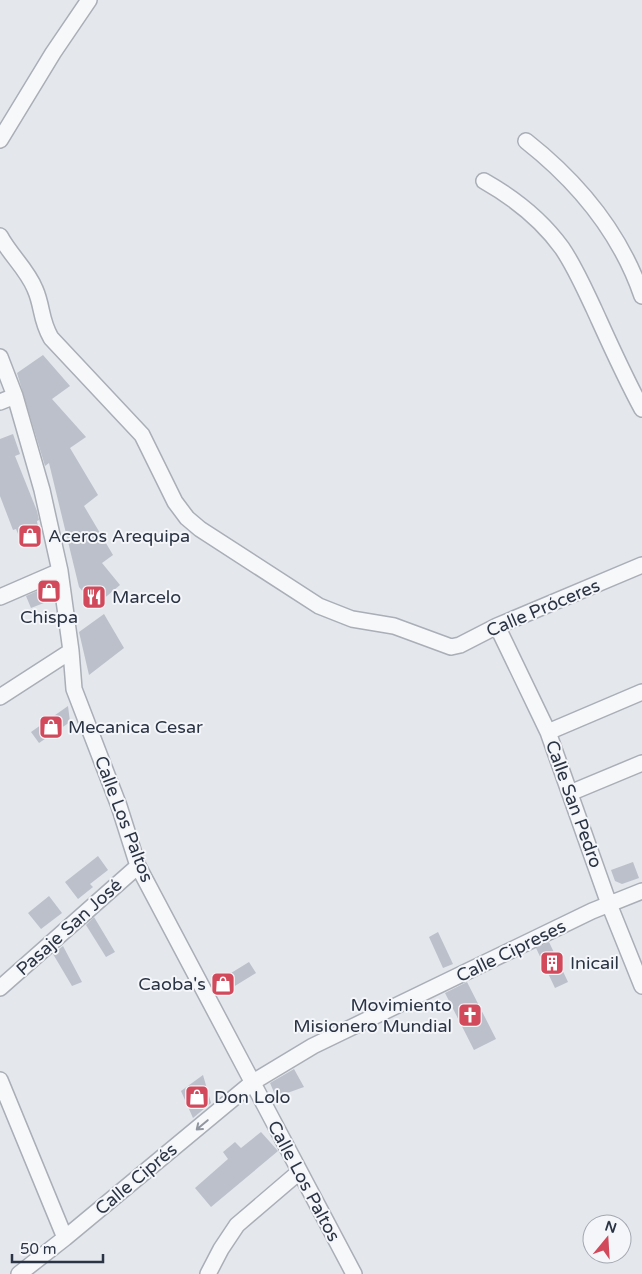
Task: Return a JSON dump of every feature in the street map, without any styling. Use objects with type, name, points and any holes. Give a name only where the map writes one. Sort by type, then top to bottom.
[{"type":"street","points":[[0,140],[53,53],[89,0]]},
{"type":"street","points":[[526,141],[564,174],[597,211],[624,254],[642,296]]},
{"type":"street","points":[[484,180],[525,208],[561,247],[581,279],[630,387],[642,409]]},
{"type":"street","name":"Calle Próceres","points":[[0,236],[26,273],[34,288],[40,301],[42,319],[51,338],[142,435],[175,502],[187,518],[200,530],[319,606],[352,620],[394,626],[451,647],[460,645],[497,626],[642,565]]},
{"type":"street","name":"Calle Los Paltos","points":[[0,357],[15,396],[42,490],[60,571],[74,689],[119,806],[138,866],[253,1082],[298,1172],[354,1274]]},
{"type":"street","points":[[0,402],[15,396]]},
{"type":"street","points":[[0,597],[60,571]]},
{"type":"street","name":"Calle San Pedro","points":[[497,626],[548,732],[609,904],[642,986]]},
{"type":"street","points":[[0,698],[71,651]]},
{"type":"street","points":[[548,732],[642,692]]},
{"type":"street","points":[[570,793],[642,763]]},
{"type":"street","name":"Pasaje San José","points":[[0,988],[138,866]]},
{"type":"street","name":"Calle Cipreses","points":[[253,1082],[313,1046],[609,904],[642,891]]},
{"type":"street","points":[[0,1080],[65,1238]]},
{"type":"street","name":"Calle Ciprés","points":[[19,1274],[253,1082]]},
{"type":"street","points":[[208,1274],[221,1248],[237,1225],[298,1172]]},
{"type":"building","points":[[43,355],[70,386],[52,399],[86,437],[70,448],[98,495],[84,506],[113,555],[102,563],[120,585],[95,606],[79,587],[49,463],[45,466],[17,373]]},
{"type":"building","points":[[13,434],[20,454],[15,456],[39,520],[37,521],[40,539],[23,546],[16,529],[13,530],[0,496],[0,439]]},
{"type":"building","points":[[51,585],[54,599],[31,608],[26,596]]},
{"type":"building","points":[[104,614],[124,648],[89,675],[79,632]]},
{"type":"building","name":"Mecanica Cesar","points":[[68,706],[70,722],[39,743],[31,732]]},
{"type":"building","points":[[98,856],[108,870],[90,884],[93,887],[78,899],[65,882]]},
{"type":"building","points":[[633,862],[639,878],[622,884],[615,881],[611,870]]},
{"type":"building","points":[[49,896],[62,913],[41,929],[28,913]]},
{"type":"building","points":[[94,917],[115,952],[106,957],[86,925]]},
{"type":"building","points":[[438,932],[453,964],[443,968],[429,937]]},
{"type":"building","name":"Inicail","points":[[549,942],[568,982],[555,988],[536,948]]},
{"type":"building","points":[[63,946],[82,982],[72,986],[53,954]]},
{"type":"building","points":[[249,962],[256,973],[225,992],[218,981]]},
{"type":"building","name":"Movimiento Misionero Mundial","points":[[467,982],[496,1039],[474,1050],[445,993]]},
{"type":"building","points":[[294,1069],[304,1087],[276,1097],[270,1083]]},
{"type":"building","name":"Don Lolo","points":[[203,1075],[211,1103],[193,1118],[181,1091]]},
{"type":"building","points":[[261,1132],[278,1151],[211,1207],[195,1188],[228,1159],[223,1152],[235,1142],[241,1148]]},
{"type":"place","name":"Aceros Arequipa","points":[[30,536]]},
{"type":"place","name":"Chispa","points":[[49,591]]},
{"type":"place","name":"Marcelo","points":[[94,597]]},
{"type":"place","name":"Mecanica Cesar","points":[[51,727]]},
{"type":"place","name":"Inicail","points":[[552,963]]},
{"type":"place","name":"Caoba's","points":[[223,984]]},
{"type":"place","name":"Movimiento Misionero Mundial","points":[[470,1015]]},
{"type":"place","name":"Don Lolo","points":[[197,1097]]}]
